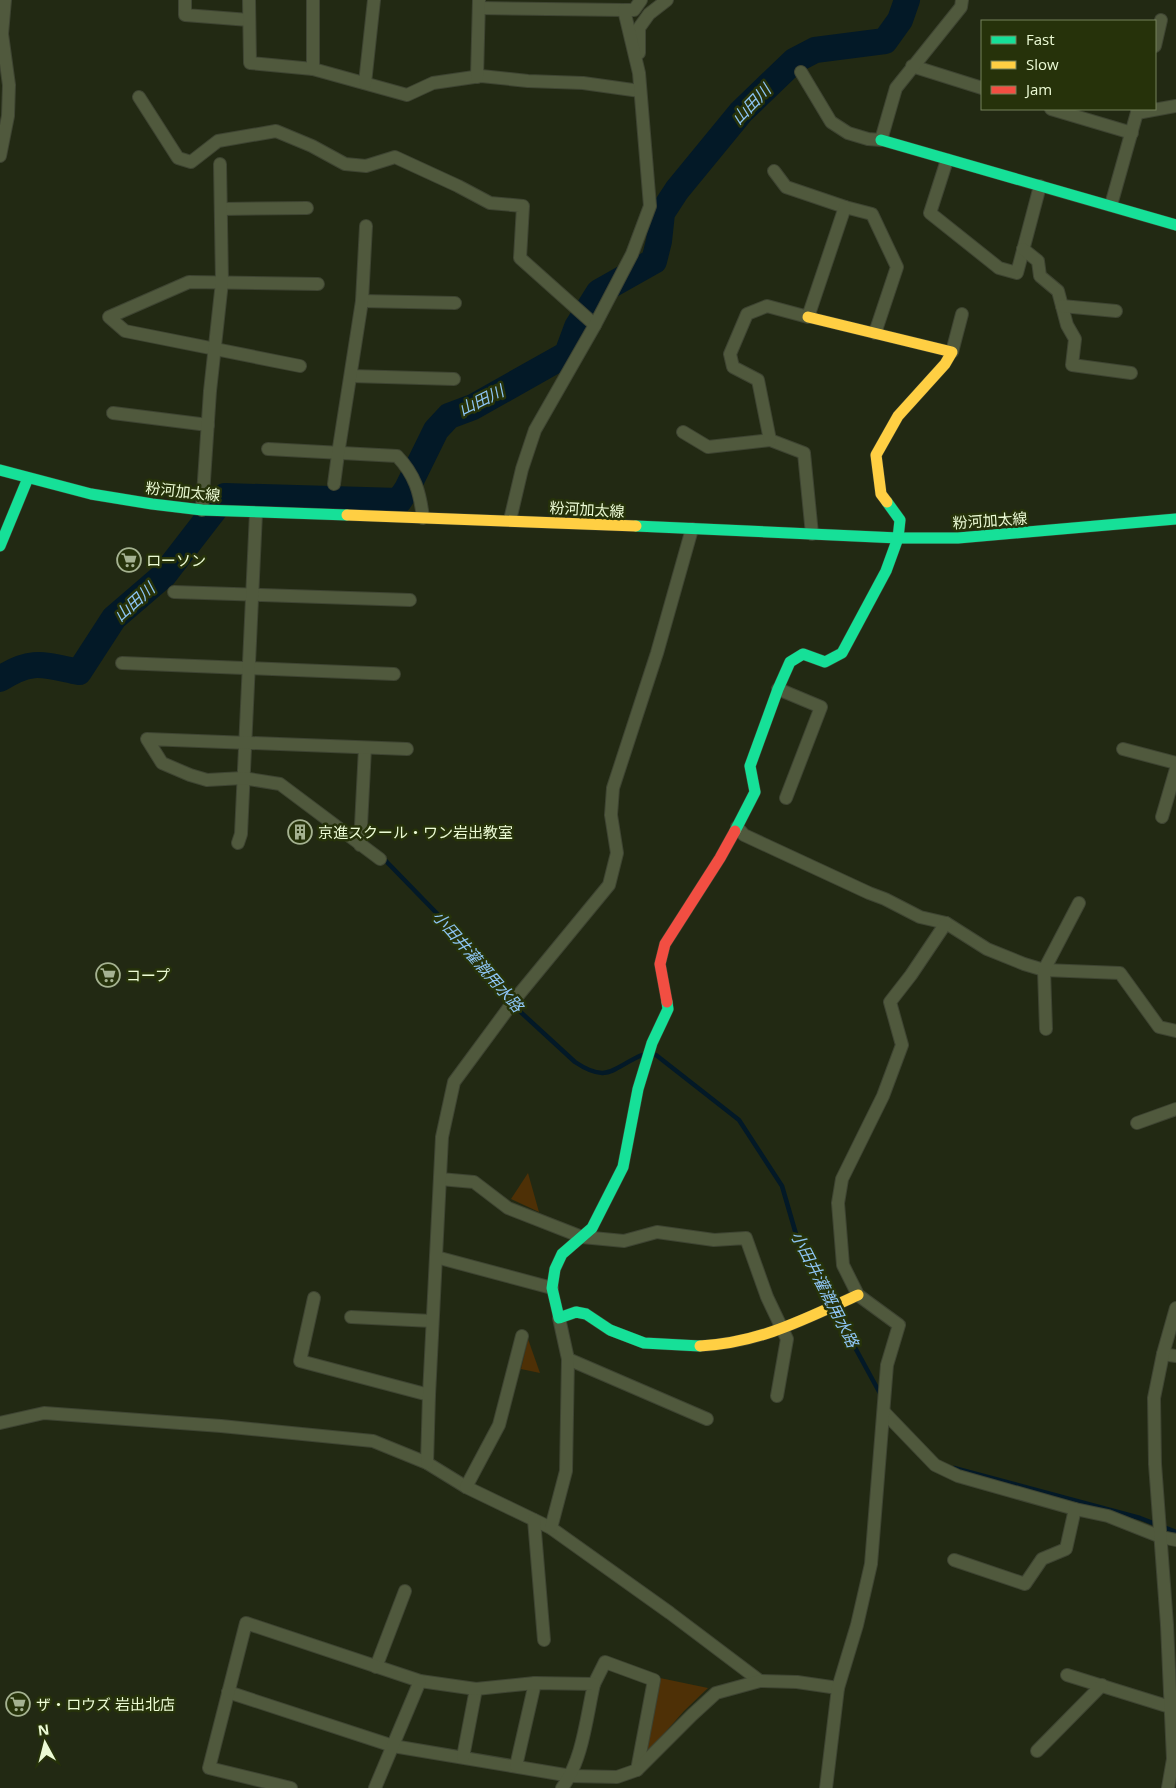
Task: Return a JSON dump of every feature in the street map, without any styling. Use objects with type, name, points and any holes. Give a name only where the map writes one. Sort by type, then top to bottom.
[{"type":"street","points":[[0,156],[8,116],[9,85],[2,34],[5,0]]},
{"type":"street","points":[[185,0],[185,15],[249,20]]},
{"type":"street","points":[[249,0],[250,63],[313,69],[407,95],[433,84],[477,77],[583,83],[640,91]]},
{"type":"street","points":[[313,0],[313,69]]},
{"type":"street","points":[[366,83],[374,0]]},
{"type":"street","points":[[477,77],[479,4],[634,10],[641,0]]},
{"type":"street","points":[[510,520],[522,469],[535,430],[595,325],[632,254],[650,206],[640,91],[639,28],[649,14],[667,0]]},
{"type":"street","points":[[881,140],[896,88],[961,7],[962,0]]},
{"type":"street","points":[[624,10],[639,73]]},
{"type":"street","points":[[1156,42],[1161,20]]},
{"type":"street","points":[[912,66],[981,88]]},
{"type":"street","points":[[801,72],[831,122],[848,133],[868,139],[881,140],[1176,225]]},
{"type":"street","points":[[139,97],[178,158],[191,162],[218,141],[276,131],[312,146],[345,164],[366,166],[395,157],[490,203],[522,206],[520,258],[595,325]]},
{"type":"street","points":[[1156,109],[1176,106]]},
{"type":"street","points":[[1054,110],[1132,134]]},
{"type":"street","points":[[1111,205],[1138,111]]},
{"type":"street","points":[[948,160],[930,213],[999,268],[1016,273],[1040,186]]},
{"type":"street","points":[[202,510],[208,424],[222,282],[220,164]]},
{"type":"street","points":[[774,171],[786,187],[844,207],[872,214],[897,267],[875,333]]},
{"type":"street","points":[[808,317],[844,207]]},
{"type":"street","points":[[221,209],[307,208]]},
{"type":"street","points":[[334,484],[362,301],[366,226]]},
{"type":"street","points":[[1023,249],[1038,261],[1040,276],[1058,291],[1067,325],[1075,339],[1072,365],[1131,373]]},
{"type":"street","points":[[300,366],[125,331],[109,317],[188,282],[318,284]]},
{"type":"street","points":[[362,301],[455,303]]},
{"type":"street","points":[[770,440],[758,380],[733,367],[730,354],[747,314],[767,306],[952,352]]},
{"type":"street","points":[[1062,306],[1116,311]]},
{"type":"street","points":[[551,1528],[566,1471],[568,1359],[552,1288],[554,1269],[562,1254],[592,1228],[623,1166],[638,1089],[646,1060],[668,1009],[660,964],[665,944],[720,858],[755,792],[750,766],[778,689],[790,662],[803,654],[825,662],[842,652],[886,571],[898,538],[900,520],[881,494],[876,455],[898,416],[945,364],[952,352],[962,314]]},
{"type":"street","points":[[351,376],[454,379]]},
{"type":"street","points":[[113,413],[208,424]]},
{"type":"street","points":[[682,432],[708,447],[770,440],[804,453],[812,534]]},
{"type":"street","points":[[268,449],[397,456],[406,465],[416,484],[420,495],[423,518]]},
{"type":"street","name":"粉河加太線","points":[[0,470],[91,494],[202,510],[256,513],[510,520],[692,530],[898,538],[958,538],[1176,519]]},
{"type":"street","points":[[0,546],[28,478]]},
{"type":"street","points":[[238,843],[241,834],[256,513]]},
{"type":"street","points":[[427,1463],[432,1321],[442,1137],[454,1082],[506,1010],[609,885],[617,853],[611,814],[613,788],[657,654],[692,530]]},
{"type":"street","points":[[174,592],[410,600]]},
{"type":"street","points":[[122,663],[394,674]]},
{"type":"street","points":[[778,689],[821,707],[786,798]]},
{"type":"street","points":[[380,859],[280,784],[243,778],[207,780],[190,775],[162,763],[147,739],[408,749]]},
{"type":"street","points":[[360,845],[365,748]]},
{"type":"street","points":[[1123,749],[1176,763]]},
{"type":"street","points":[[1162,817],[1176,768]]},
{"type":"street","points":[[737,827],[744,835],[869,894],[885,899],[920,918],[946,923],[987,949],[1024,964],[1044,970],[1120,973],[1159,1027],[1176,1030]]},
{"type":"street","points":[[1046,1029],[1044,970],[1079,903]]},
{"type":"street","points":[[826,1788],[838,1688],[857,1625],[872,1564],[886,1365],[899,1325],[858,1294],[843,1264],[838,1203],[842,1179],[883,1096],[902,1045],[890,1002],[911,975],[946,923]]},
{"type":"street","points":[[1137,1124],[1176,1109]]},
{"type":"street","points":[[440,1179],[474,1182],[508,1208],[582,1238],[624,1241],[657,1232],[714,1240],[746,1238],[767,1297],[787,1339],[777,1396]]},
{"type":"street","points":[[436,1257],[552,1288]]},
{"type":"street","points":[[559,1318],[576,1312],[586,1314],[610,1330],[644,1343],[701,1346],[730,1344],[782,1329],[858,1294]]},
{"type":"street","points":[[314,1298],[300,1361],[429,1395]]},
{"type":"street","points":[[1168,1788],[1173,1759],[1161,1537],[1155,1464],[1154,1398],[1163,1354],[1176,1308]]},
{"type":"street","points":[[351,1317],[432,1321]]},
{"type":"street","points":[[466,1488],[499,1425],[522,1336]]},
{"type":"street","points":[[1163,1354],[1176,1356]]},
{"type":"street","points":[[568,1359],[707,1419]]},
{"type":"street","points":[[884,1412],[935,1465],[958,1476],[1075,1509],[1108,1516],[1161,1537],[1176,1540]]},
{"type":"street","points":[[0,1423],[44,1413],[240,1428],[373,1441],[427,1463],[466,1488],[551,1528],[670,1613],[760,1681]]},
{"type":"street","points":[[954,1560],[1025,1584],[1042,1559],[1066,1549],[1075,1509]]},
{"type":"street","points":[[534,1520],[544,1640]]},
{"type":"street","points":[[376,1667],[405,1591]]},
{"type":"street","points":[[291,1788],[209,1768],[246,1624],[420,1681],[476,1688],[535,1683],[594,1684]]},
{"type":"street","points":[[562,1788],[571,1776],[587,1720],[594,1684],[605,1662],[654,1680],[637,1770]]},
{"type":"street","points":[[1067,1675],[1170,1707]]},
{"type":"street","points":[[375,1788],[420,1681]]},
{"type":"street","points":[[228,1692],[393,1746],[616,1782],[637,1770],[716,1693],[760,1681],[797,1682],[838,1688]]},
{"type":"street","points":[[516,1766],[535,1683]]},
{"type":"street","points":[[1037,1751],[1102,1686]]},
{"type":"street","points":[[463,1757],[476,1688]]},
{"type":"shaded area","points":[[528,1173],[539,1212],[511,1199]]},
{"type":"shaded area","points":[[528,1339],[540,1373],[521,1369]]},
{"type":"shaded area","points":[[660,1678],[708,1688],[684,1711],[644,1756]]},
{"type":"waterway","name":"山田川","points":[[0,679],[21,668],[38,665],[79,672],[114,618],[164,575],[225,496],[399,501],[407,489],[436,430],[449,416],[473,407],[567,354],[577,327],[599,292],[654,261],[659,241],[662,213],[677,190],[741,112],[794,61],[815,50],[885,41],[900,20],[907,0]]},
{"type":"waterway","name":"小田井灌漑用水路","points":[[383,858],[453,930],[501,994],[575,1062],[586,1069],[603,1073],[610,1072],[642,1055]]},
{"type":"waterway","name":"小田井灌漑用水路","points":[[652,1055],[656,1055],[739,1120],[782,1186],[798,1241],[831,1303]]},
{"type":"waterway","name":"小田井灌漑用水路","points":[[834,1309],[882,1397]]},
{"type":"waterway","name":"小田井灌漑用水路","points":[[954,1468],[1140,1518],[1176,1532]]},
{"type":"traffic: fast","points":[[881,140],[1176,225]]},
{"type":"traffic: fast","points":[[0,470],[91,494],[152,504],[202,510],[347,515]]},
{"type":"traffic: fast","points":[[0,546],[28,478]]},
{"type":"traffic: fast","points":[[735,831],[755,792],[750,766],[778,689],[790,662],[803,654],[825,662],[842,653],[886,571],[898,538],[900,520],[887,502]]},
{"type":"traffic: fast","points":[[636,526],[898,538],[958,538],[1176,519]]},
{"type":"traffic: fast","points":[[667,1002],[668,1009],[652,1043],[638,1089],[623,1167],[592,1228],[562,1254],[555,1269],[552,1288],[559,1318],[576,1312],[586,1314],[610,1330],[644,1343],[700,1346]]},
{"type":"traffic: slow","points":[[808,317],[952,352],[945,364],[898,416],[876,455],[881,494],[887,502]]},
{"type":"traffic: slow","points":[[347,515],[636,526]]},
{"type":"traffic: slow","points":[[700,1346],[722,1344],[762,1335],[801,1321],[858,1295]]},
{"type":"traffic: jam","points":[[667,1002],[660,964],[665,944],[735,831]]},
{"type":"place","name":"ローソン","points":[[129,560]]},
{"type":"place","name":"京進スクール・ワン岩出教室","points":[[300,832]]},
{"type":"place","name":"コープ","points":[[108,975]]},
{"type":"place","name":"ザ・ロウズ 岩出北店","points":[[18,1704]]}]
